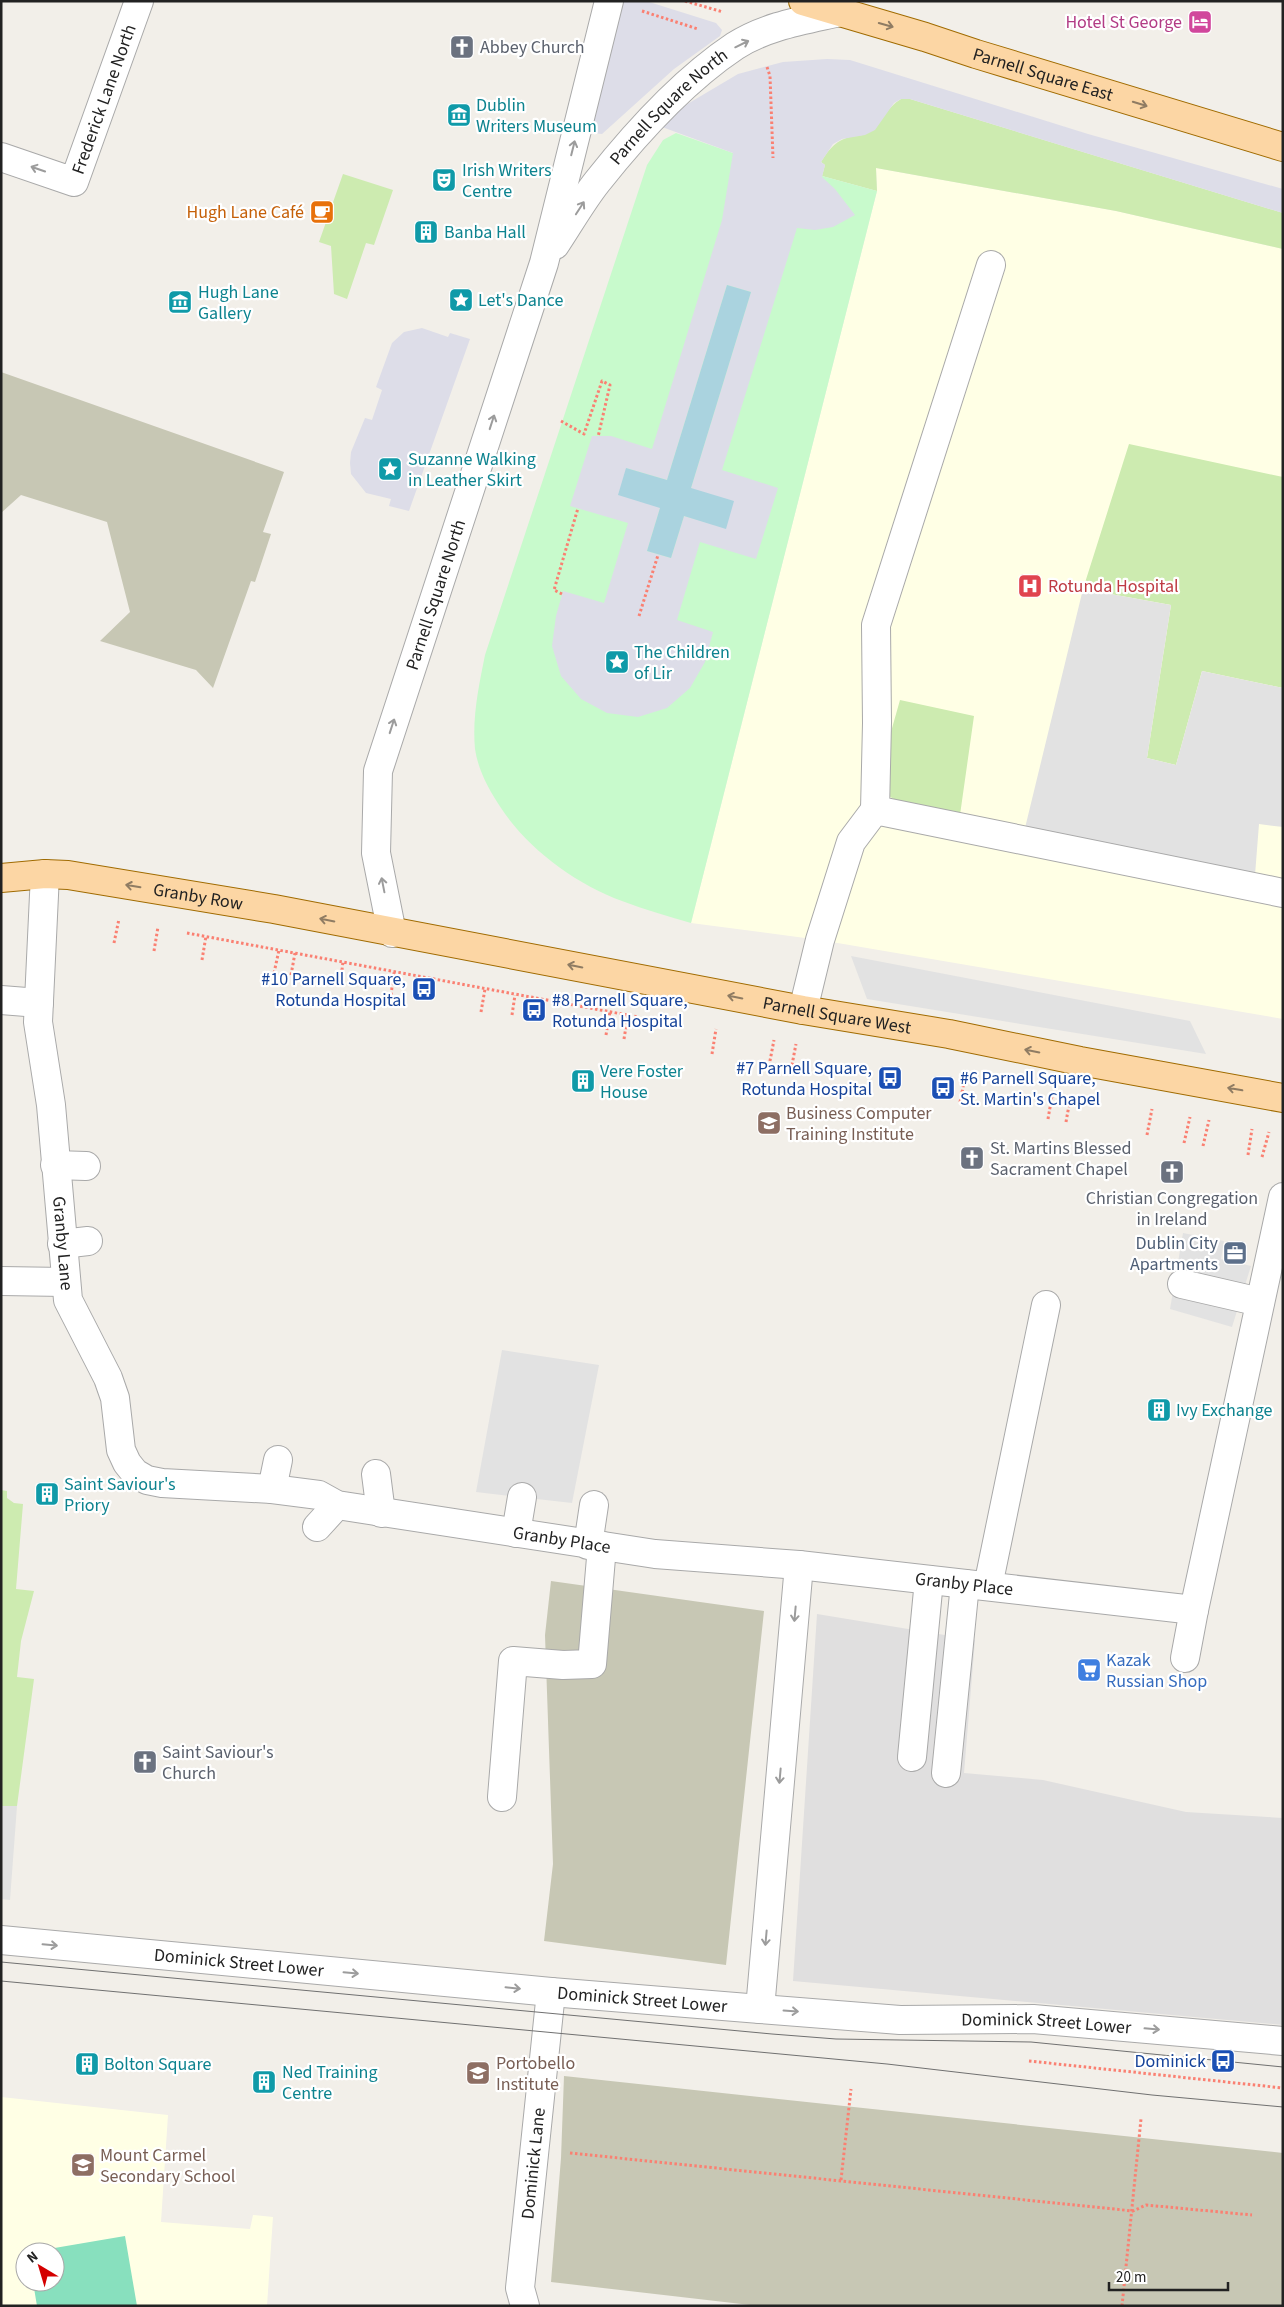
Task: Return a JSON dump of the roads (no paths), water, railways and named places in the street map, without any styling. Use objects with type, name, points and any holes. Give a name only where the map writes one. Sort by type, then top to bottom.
[{"type":"main road","name":"Parnell Square East","points":[[803,1],[926,36],[976,54],[1283,147]]},
{"type":"main road","name":"Granby Row","points":[[1,878],[45,874],[68,875],[274,909],[392,933]]},
{"type":"main road","name":"Parnell Square West","points":[[392,933],[803,1010],[948,1034],[1080,1061],[1283,1098]]},
{"type":"street","name":"Frederick Lane North","points":[[1,157],[74,182],[139,1]]},
{"type":"street","name":"Parnell Square North","points":[[392,933],[376,853],[378,771],[544,263],[621,5]]},
{"type":"street","name":"Parnell Square North","points":[[544,263],[596,183],[654,115],[697,78],[736,46],[777,27],[840,12]]},
{"type":"street","points":[[803,1010],[820,940],[850,842],[875,810],[877,723],[876,625],[991,265]]},
{"type":"street","points":[[875,810],[1283,893]]},
{"type":"street","name":"Granby Lane","points":[[45,874],[38,1022],[51,1104],[55,1165],[75,1242],[65,1282],[68,1300],[74,1316],[113,1391],[121,1450],[127,1463],[135,1473],[147,1480],[162,1483],[272,1489],[328,1500]]},
{"type":"street","points":[[1,1000],[39,1003]]},
{"type":"street","points":[[55,1165],[86,1166]]},
{"type":"street","points":[[1185,1658],[1283,1197]]},
{"type":"street","points":[[1,1281],[65,1282]]},
{"type":"street","points":[[1182,1284],[1260,1302]]},
{"type":"street","points":[[946,1773],[976,1585],[1046,1305]]},
{"type":"street","points":[[272,1489],[278,1460]]},
{"type":"street","points":[[376,1474],[381,1513]]},
{"type":"street","points":[[516,1533],[522,1497]]},
{"type":"street","points":[[317,1527],[328,1500]]},
{"type":"street","name":"Granby Place","points":[[328,1500],[381,1513],[655,1554],[799,1565],[1194,1610]]},
{"type":"street","points":[[502,1797],[514,1660],[563,1665],[592,1664],[595,1545],[594,1505]]},
{"type":"street","points":[[760,2009],[799,1565]]},
{"type":"street","points":[[912,1757],[929,1580]]},
{"type":"street","name":"Dominick Street Lower","points":[[1,1940],[551,1992],[760,2009],[900,2020],[1033,2019],[1283,2041]]},
{"type":"street","name":"Dominick Lane","points":[[525,2306],[520,2288],[551,1992]]},
{"type":"water","points":[[727,285],[751,292],[691,488],[734,501],[726,529],[684,516],[671,558],[647,551],[660,508],[618,495],[626,468],[667,480]]},
{"type":"tram line","points":[[1,1962],[772,2034],[836,2039],[1031,2042],[1283,2067]]},
{"type":"tram line","points":[[1,1981],[887,2064],[1152,2095],[1283,2107]]},
{"type":"place","name":"Hotel St George","points":[[1200,22]]},
{"type":"place","name":"Abbey Church","points":[[462,47]]},
{"type":"place","name":"Dublin Writers Museum","points":[[459,115]]},
{"type":"place","name":"Irish Writers Centre","points":[[444,180]]},
{"type":"place","name":"Hugh Lane Café","points":[[322,212]]},
{"type":"place","name":"Banba Hall","points":[[426,232]]},
{"type":"place","name":"Let's Dance","points":[[461,300]]},
{"type":"place","name":"Hugh Lane Gallery","points":[[180,302]]},
{"type":"place","name":"Suzanne Walking in Leather Skirt","points":[[390,469]]},
{"type":"place","name":"Rotunda Hospital","points":[[1030,586]]},
{"type":"place","name":"The Children of Lir","points":[[617,662]]},
{"type":"place","name":"#10 Parnell Square, Rotunda Hospital","points":[[424,989]]},
{"type":"place","name":"#8 Parnell Square, Rotunda Hospital","points":[[534,1010]]},
{"type":"place","name":"#7 Parnell Square, Rotunda Hospital","points":[[890,1078]]},
{"type":"place","name":"Vere Foster House","points":[[583,1081]]},
{"type":"place","name":"#6 Parnell Square, St. Martin's Chapel","points":[[943,1088]]},
{"type":"place","name":"Business Computer Training Institute","points":[[769,1123]]},
{"type":"place","name":"St. Martins Blessed Sacrament Chapel","points":[[972,1158]]},
{"type":"place","name":"Christian Congregation in Ireland","points":[[1172,1172]]},
{"type":"place","name":"Dublin City Apartments","points":[[1235,1253]]},
{"type":"place","name":"Ivy Exchange","points":[[1159,1410]]},
{"type":"place","name":"Saint Saviour's Priory","points":[[47,1494]]},
{"type":"place","name":"Kazak Russian Shop","points":[[1089,1670]]},
{"type":"place","name":"Saint Saviour's Church","points":[[145,1762]]},
{"type":"place","name":"Dominick","points":[[1223,2061]]},
{"type":"place","name":"Bolton Square","points":[[87,2064]]},
{"type":"place","name":"Portobello Institute","points":[[478,2073]]},
{"type":"place","name":"Ned Training Centre","points":[[264,2082]]},
{"type":"place","name":"Mount Carmel Secondary School","points":[[83,2165]]}]
